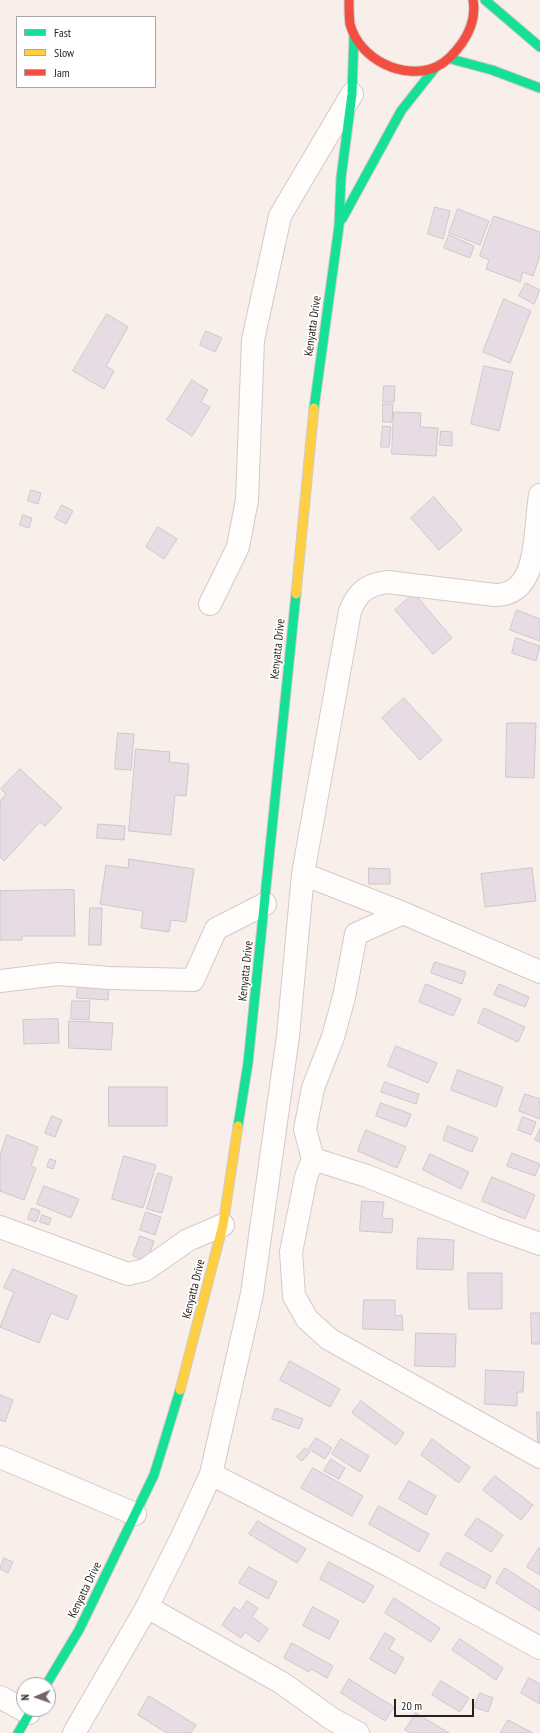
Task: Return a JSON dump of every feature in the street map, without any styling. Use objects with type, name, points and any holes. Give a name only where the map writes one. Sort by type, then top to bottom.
[{"type":"main road","points":[[348,0],[349,19],[354,36],[363,50],[378,63],[396,71],[416,73],[435,68],[451,59],[464,44],[472,26],[474,6],[473,0]]},
{"type":"main road","points":[[485,0],[540,47]]},
{"type":"main road","points":[[339,226],[341,178],[352,94],[354,36]]},
{"type":"main road","points":[[451,59],[492,70],[540,88]]},
{"type":"main road","points":[[339,226],[378,151],[401,111],[435,68]]},
{"type":"main road","name":"Kenyatta Drive","points":[[51,1677],[79,1630],[154,1475],[186,1372],[223,1225],[248,1063],[315,403],[339,226]]},
{"type":"main road","points":[[18,1733],[27,1717]]},
{"type":"street","points":[[210,604],[238,547],[248,500],[253,340],[280,216],[352,94]]},
{"type":"street","points":[[74,1733],[147,1607],[180,1541],[210,1474],[252,1294],[288,1036],[303,874],[350,611],[355,599],[364,590],[374,584],[387,582],[496,595],[507,595],[518,591],[531,579],[538,562],[540,500]]},
{"type":"street","points":[[303,874],[403,913],[540,972]]},
{"type":"street","points":[[0,981],[58,974],[110,978],[193,980],[216,929],[265,904]]},
{"type":"street","points":[[403,913],[356,934],[344,997],[333,1037],[311,1095],[305,1129],[313,1159],[306,1177],[291,1252],[294,1296],[307,1319],[329,1339],[540,1457]]},
{"type":"street","points":[[313,1159],[367,1176],[495,1228],[540,1244]]},
{"type":"street","points":[[0,1227],[128,1274],[145,1270],[188,1240],[223,1225]]},
{"type":"street","points":[[0,1456],[135,1514]]},
{"type":"street","points":[[210,1474],[392,1567],[540,1648]]},
{"type":"street","points":[[147,1607],[282,1683],[332,1719],[358,1733]]},
{"type":"street","points":[[0,1697],[16,1704]]},
{"type":"building","points":[[435,207],[450,211],[443,239],[428,234]]},
{"type":"building","points":[[458,209],[489,221],[480,245],[449,233]]},
{"type":"building","points":[[494,216],[540,232],[540,255],[533,276],[523,272],[520,282],[486,269],[489,260],[480,256]]},
{"type":"building","points":[[449,235],[474,246],[470,258],[444,248]]},
{"type":"building","points":[[526,283],[540,290],[534,304],[519,296]]},
{"type":"building","points":[[504,299],[531,311],[510,363],[483,352]]},
{"type":"building","points":[[107,314],[128,327],[106,366],[114,371],[104,389],[73,371]]},
{"type":"building","points":[[206,331],[222,338],[215,352],[200,345]]},
{"type":"building","points":[[484,366],[513,372],[499,431],[471,424]]},
{"type":"building","points":[[192,380],[208,390],[201,402],[210,407],[192,436],[167,420]]},
{"type":"building","points":[[384,386],[395,386],[394,402],[383,402]]},
{"type":"building","points":[[383,404],[393,404],[392,422],[383,422]]},
{"type":"building","points":[[394,412],[421,413],[420,427],[438,428],[436,456],[392,454]]},
{"type":"building","points":[[383,426],[391,427],[389,447],[381,447]]},
{"type":"building","points":[[441,431],[452,432],[452,446],[440,445]]},
{"type":"building","points":[[31,490],[41,493],[38,504],[28,501]]},
{"type":"building","points":[[434,497],[462,530],[439,550],[411,518]]},
{"type":"building","points":[[62,505],[73,511],[66,524],[55,518]]},
{"type":"building","points":[[23,515],[32,518],[29,528],[20,525]]},
{"type":"building","points":[[158,527],[177,539],[164,559],[146,547]]},
{"type":"building","points":[[414,593],[452,638],[433,654],[395,610]]},
{"type":"building","points":[[517,610],[540,619],[540,641],[510,630]]},
{"type":"building","points":[[516,638],[540,646],[536,661],[512,653]]},
{"type":"building","points":[[404,698],[442,740],[420,760],[382,718]]},
{"type":"building","points":[[507,723],[536,723],[534,778],[506,777]]},
{"type":"building","points":[[118,733],[134,734],[131,770],[115,769]]},
{"type":"building","points":[[136,749],[170,752],[169,762],[189,764],[186,796],[175,795],[171,835],[129,831]]},
{"type":"building","points":[[20,769],[62,808],[45,826],[40,822],[4,861],[0,857],[0,801],[6,794],[1,789]]},
{"type":"building","points":[[98,824],[125,826],[124,840],[97,838]]},
{"type":"building","points":[[129,859],[194,869],[186,922],[171,920],[169,932],[141,928],[143,911],[100,904],[106,865],[128,868]]},
{"type":"building","points":[[369,868],[390,869],[390,884],[369,884]]},
{"type":"building","points":[[532,868],[536,901],[485,907],[481,874]]},
{"type":"building","points":[[74,890],[75,936],[22,936],[22,940],[0,940],[0,891]]},
{"type":"building","points":[[90,908],[102,908],[101,945],[89,945]]},
{"type":"building","points":[[435,962],[466,972],[462,984],[431,973]]},
{"type":"building","points":[[78,983],[109,985],[108,1000],[77,998]]},
{"type":"building","points":[[426,984],[461,999],[453,1016],[419,1002]]},
{"type":"building","points":[[499,984],[529,997],[525,1007],[494,995]]},
{"type":"building","points":[[72,1001],[90,1001],[89,1020],[71,1019]]},
{"type":"building","points":[[484,1008],[525,1027],[518,1042],[478,1023]]},
{"type":"building","points":[[58,1019],[59,1043],[24,1044],[23,1020]]},
{"type":"building","points":[[69,1021],[113,1023],[111,1050],[69,1048]]},
{"type":"building","points":[[396,1046],[437,1063],[428,1083],[388,1066]]},
{"type":"building","points":[[458,1070],[503,1087],[496,1107],[451,1090]]},
{"type":"building","points":[[385,1082],[419,1094],[416,1104],[381,1092]]},
{"type":"building","points":[[109,1087],[167,1087],[167,1126],[109,1126]]},
{"type":"building","points":[[525,1094],[540,1099],[540,1119],[519,1111]]},
{"type":"building","points":[[381,1103],[411,1114],[406,1127],[376,1116]]},
{"type":"building","points":[[52,1116],[62,1120],[55,1137],[45,1133]]},
{"type":"building","points":[[523,1117],[536,1122],[531,1135],[518,1130]]},
{"type":"building","points":[[448,1126],[478,1138],[472,1152],[443,1140]]},
{"type":"building","points":[[540,1129],[540,1142],[535,1140]]},
{"type":"building","points":[[366,1130],[406,1147],[397,1168],[358,1151]]},
{"type":"building","points":[[7,1135],[38,1147],[31,1166],[36,1168],[24,1200],[0,1191],[0,1155]]},
{"type":"building","points":[[512,1153],[540,1164],[535,1176],[507,1166]]},
{"type":"building","points":[[430,1154],[469,1172],[461,1189],[423,1170]]},
{"type":"building","points":[[124,1156],[156,1165],[143,1208],[112,1199]]},
{"type":"building","points":[[50,1159],[56,1161],[53,1169],[47,1167]]},
{"type":"building","points":[[158,1173],[172,1177],[162,1213],[147,1209]]},
{"type":"building","points":[[492,1177],[535,1195],[525,1219],[482,1201]]},
{"type":"building","points":[[44,1186],[79,1199],[71,1218],[37,1204]]},
{"type":"building","points":[[362,1201],[384,1202],[382,1218],[393,1219],[392,1233],[360,1231]]},
{"type":"building","points":[[32,1208],[40,1211],[36,1222],[28,1219]]},
{"type":"building","points":[[146,1212],[161,1217],[155,1235],[140,1230]]},
{"type":"building","points":[[42,1215],[51,1218],[49,1225],[40,1222]]},
{"type":"building","points":[[140,1236],[154,1241],[147,1261],[133,1256]]},
{"type":"building","points":[[418,1238],[454,1240],[453,1270],[417,1269]]},
{"type":"building","points":[[13,1269],[77,1296],[68,1320],[51,1313],[39,1343],[0,1327],[14,1292],[4,1288]]},
{"type":"building","points":[[468,1273],[502,1273],[502,1309],[469,1309]]},
{"type":"building","points":[[364,1300],[395,1300],[395,1316],[402,1315],[403,1330],[363,1329]]},
{"type":"building","points":[[531,1313],[540,1313],[540,1344],[532,1344]]},
{"type":"building","points":[[416,1333],[456,1334],[455,1367],[415,1366]]},
{"type":"building","points":[[290,1361],[340,1389],[330,1407],[280,1380]]},
{"type":"building","points":[[486,1370],[524,1372],[523,1392],[517,1392],[517,1406],[485,1404]]},
{"type":"building","points":[[0,1395],[13,1400],[5,1422],[0,1420]]},
{"type":"building","points":[[361,1401],[404,1433],[396,1445],[352,1413]]},
{"type":"building","points":[[276,1408],[303,1419],[299,1429],[272,1419]]},
{"type":"building","points":[[537,1412],[540,1412],[540,1442],[538,1442]]},
{"type":"building","points":[[316,1438],[332,1448],[325,1459],[309,1449]]},
{"type":"building","points":[[341,1439],[369,1456],[360,1472],[332,1454]]},
{"type":"building","points":[[432,1439],[470,1467],[459,1483],[421,1455]]},
{"type":"building","points":[[305,1448],[310,1452],[302,1461],[297,1457]]},
{"type":"building","points":[[331,1459],[345,1468],[339,1479],[324,1471]]},
{"type":"building","points":[[313,1468],[363,1496],[352,1516],[301,1488]]},
{"type":"building","points":[[495,1476],[533,1505],[521,1520],[483,1490]]},
{"type":"building","points":[[409,1481],[436,1496],[426,1515],[399,1499]]},
{"type":"building","points":[[379,1506],[429,1534],[419,1552],[369,1524]]},
{"type":"building","points":[[477,1518],[503,1535],[491,1552],[465,1535]]},
{"type":"building","points":[[258,1521],[306,1549],[297,1563],[249,1534]]},
{"type":"building","points":[[539,1548],[540,1549],[540,1575],[527,1567]]},
{"type":"building","points":[[447,1552],[491,1576],[485,1589],[440,1565]]},
{"type":"building","points":[[4,1558],[13,1562],[8,1573],[0,1569]]},
{"type":"building","points":[[329,1562],[374,1586],[364,1603],[320,1579]]},
{"type":"building","points":[[249,1567],[277,1582],[268,1599],[239,1583]]},
{"type":"building","points":[[505,1568],[540,1591],[540,1611],[496,1583]]},
{"type":"building","points":[[394,1598],[440,1628],[431,1642],[385,1613]]},
{"type":"building","points":[[247,1601],[258,1608],[252,1617],[268,1629],[259,1642],[245,1632],[241,1638],[222,1625],[234,1607],[240,1611]]},
{"type":"building","points":[[313,1607],[339,1621],[329,1639],[303,1626]]},
{"type":"building","points":[[385,1633],[395,1639],[389,1649],[404,1658],[395,1674],[370,1659]]},
{"type":"building","points":[[460,1639],[503,1668],[496,1680],[452,1650]]},
{"type":"building","points":[[292,1643],[333,1666],[327,1678],[311,1669],[309,1672],[284,1658]]},
{"type":"building","points":[[529,1678],[540,1684],[540,1704],[521,1693]]},
{"type":"building","points":[[349,1679],[394,1707],[385,1721],[341,1693]]},
{"type":"building","points":[[441,1681],[469,1698],[460,1712],[432,1695]]},
{"type":"building","points":[[480,1693],[493,1698],[488,1712],[474,1707]]},
{"type":"building","points":[[149,1696],[196,1725],[191,1733],[167,1733],[138,1715]]},
{"type":"building","points":[[416,1713],[449,1733],[411,1733],[405,1730]]},
{"type":"building","points":[[508,1720],[533,1733],[501,1733]]},
{"type":"traffic: fast","points":[[485,0],[540,47]]},
{"type":"traffic: fast","points":[[314,408],[339,226],[341,178],[352,94],[354,35]]},
{"type":"traffic: fast","points":[[451,59],[492,70],[540,88]]},
{"type":"traffic: fast","points":[[342,219],[401,111],[435,68]]},
{"type":"traffic: fast","points":[[238,1126],[248,1063],[296,594]]},
{"type":"traffic: fast","points":[[51,1677],[79,1630],[154,1475],[180,1390]]},
{"type":"traffic: fast","points":[[18,1733],[27,1717]]},
{"type":"traffic: slow","points":[[296,594],[314,408]]},
{"type":"traffic: slow","points":[[180,1390],[223,1225],[238,1126]]},
{"type":"traffic: jam","points":[[349,0],[350,24],[355,36],[363,47],[372,57],[384,64],[397,69],[410,71],[423,71],[436,67],[444,63],[454,54],[470,28],[474,12],[473,0]]}]
